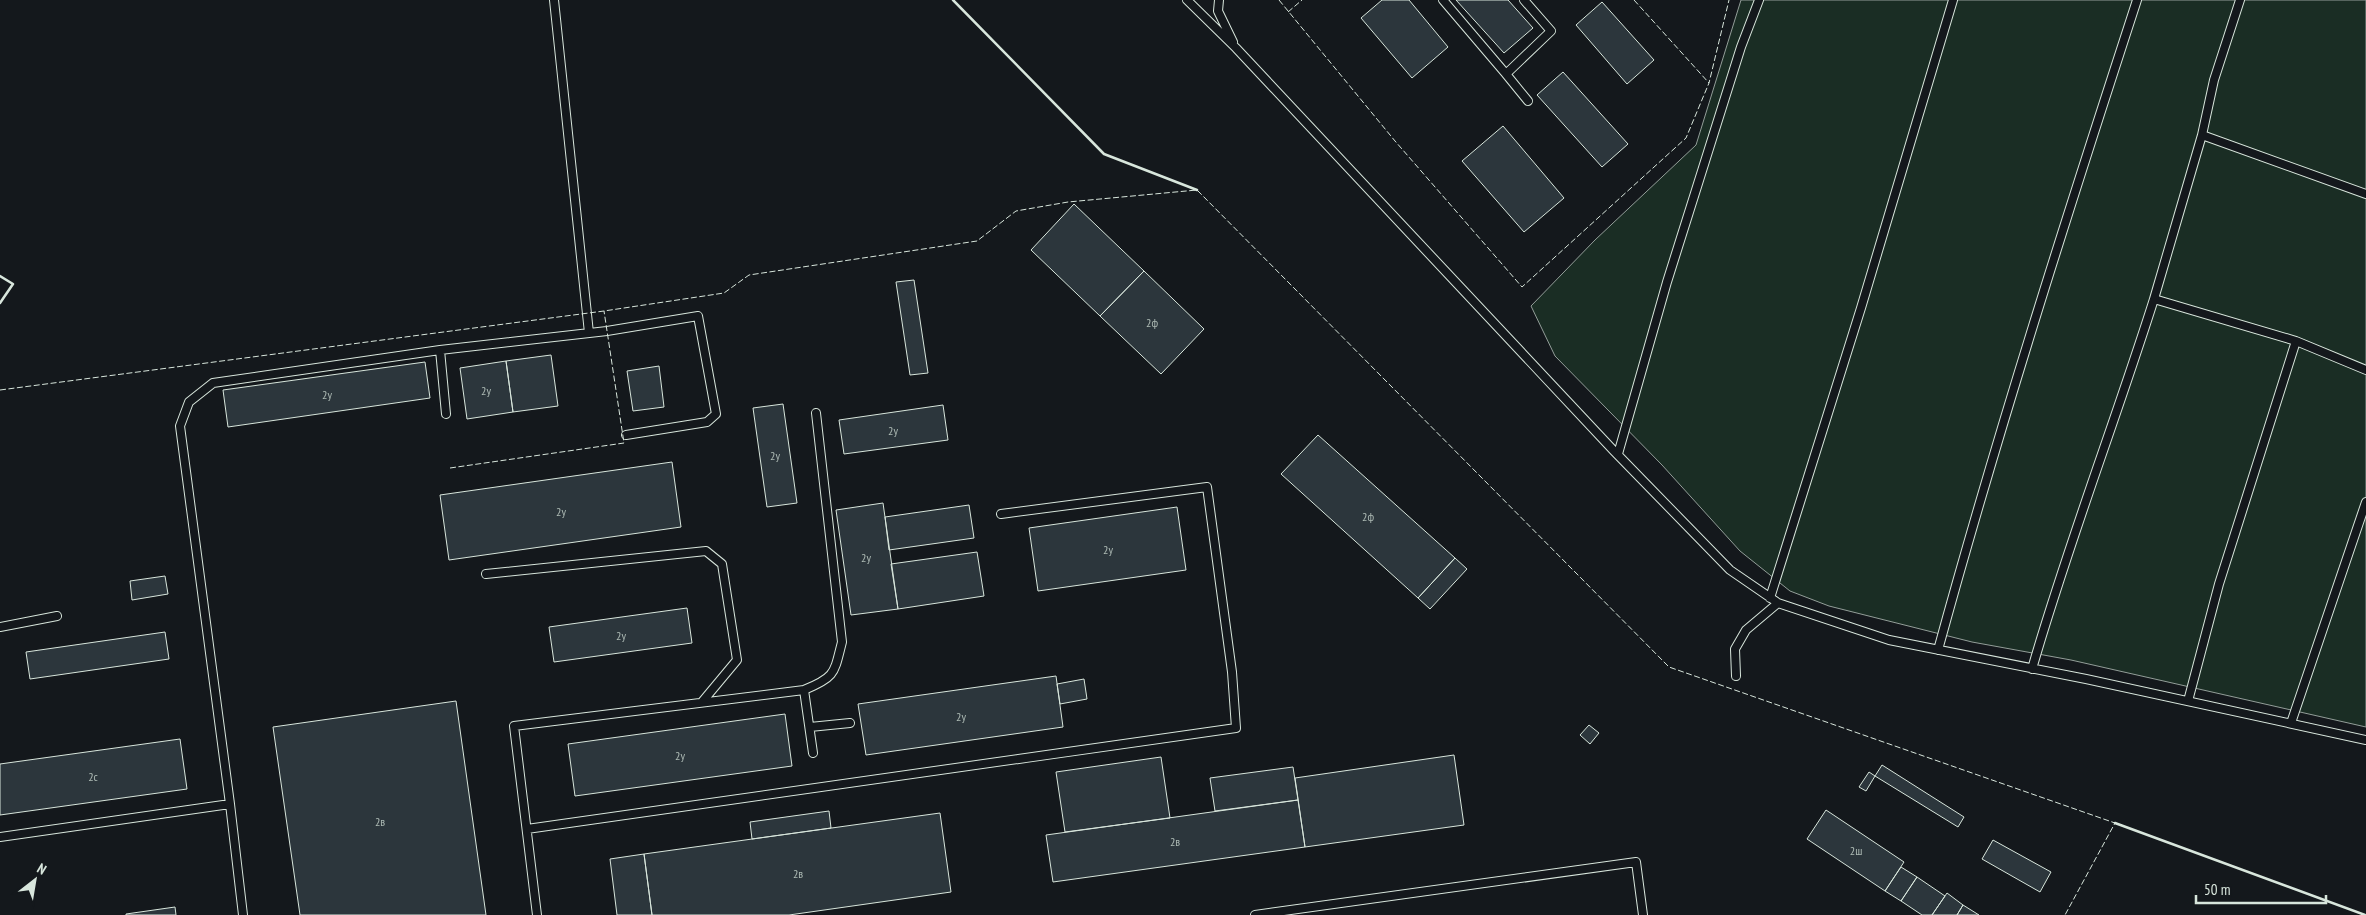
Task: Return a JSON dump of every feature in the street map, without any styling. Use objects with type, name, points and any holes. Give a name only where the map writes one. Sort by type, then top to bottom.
[{"type":"lane","points":[[554,0],[589,333]]},
{"type":"lane","points":[[1187,0],[1236,48],[1618,454],[1730,570],[1770,598],[1778,603],[1888,640],[2032,668],[2366,740]]},
{"type":"lane","points":[[1219,0],[1218,11],[1236,48]]},
{"type":"lane","points":[[1443,0],[1528,101]]},
{"type":"lane","points":[[1506,74],[1551,32],[1524,0]]},
{"type":"lane","points":[[1618,454],[1667,282],[1712,146],[1741,47],[1758,0]]},
{"type":"lane","points":[[1770,598],[1864,298],[1953,0]]},
{"type":"lane","points":[[1938,650],[1975,516],[2066,217],[2137,0]]},
{"type":"lane","points":[[2032,668],[2050,606],[2113,428],[2154,298],[2202,135],[2214,80],[2240,0]]},
{"type":"lane","points":[[2202,135],[2366,194]]},
{"type":"lane","points":[[2154,298],[2296,341],[2366,370]]},
{"type":"lane","points":[[243,915],[180,426],[189,402],[213,383],[440,350],[589,333],[698,316],[716,414],[707,422],[626,435]]},
{"type":"lane","points":[[2188,701],[2219,584],[2296,341]]},
{"type":"lane","points":[[440,350],[446,414]]},
{"type":"lane","points":[[537,915],[514,726],[804,690],[820,683],[834,673],[842,642],[816,413]]},
{"type":"lane","points":[[527,829],[1236,728],[1232,672],[1207,487],[1001,514]]},
{"type":"lane","points":[[2291,724],[2366,502]]},
{"type":"lane","points":[[486,574],[706,551],[722,564],[737,660],[702,702]]},
{"type":"lane","points":[[1736,676],[1735,649],[1746,630],[1778,603]]},
{"type":"lane","points":[[0,626],[57,616]]},
{"type":"lane","points":[[804,690],[813,753]]},
{"type":"lane","points":[[810,728],[850,724]]},
{"type":"lane","points":[[0,837],[230,804]]},
{"type":"lane","points":[[1255,915],[1636,862],[1643,915]]},
{"type":"green space","points":[[1741,0],[2366,0],[2366,727],[2071,660],[1972,642],[1829,606],[1790,591],[1740,551],[1662,465],[1555,356],[1531,306],[1595,240],[1696,145]]},
{"type":"building","points":[[1382,0],[1409,0],[1448,47],[1412,78],[1361,18]]},
{"type":"building","points":[[1456,0],[1508,0],[1533,28],[1504,53]]},
{"type":"building","points":[[1602,2],[1654,60],[1627,84],[1576,25]]},
{"type":"building","points":[[1563,72],[1628,144],[1602,167],[1537,95]]},
{"type":"building","points":[[1503,126],[1564,198],[1524,232],[1462,161]]},
{"type":"building","points":[[1074,204],[1144,271],[1100,316],[1031,250]]},
{"type":"building","points":[[1144,271],[1204,329],[1161,374],[1100,316]]},
{"type":"building","points":[[914,280],[928,373],[910,375],[896,282]]},
{"type":"building","points":[[551,355],[558,406],[513,412],[506,361]]},
{"type":"building","points":[[506,361],[513,412],[467,419],[460,368]]},
{"type":"building","points":[[425,362],[430,398],[228,427],[223,390]]},
{"type":"building","points":[[659,366],[664,407],[633,411],[627,371]]},
{"type":"building","points":[[783,404],[797,503],[767,507],[753,408]]},
{"type":"building","points":[[943,405],[948,440],[844,454],[839,420]]},
{"type":"building","points":[[1318,435],[1455,558],[1418,598],[1281,474]]},
{"type":"building","points":[[672,462],[681,527],[449,560],[440,495]]},
{"type":"building","points":[[883,503],[898,609],[851,615],[836,510]]},
{"type":"building","points":[[969,505],[974,538],[889,550],[885,517]]},
{"type":"building","points":[[1177,507],[1186,570],[1038,591],[1029,528]]},
{"type":"building","points":[[977,552],[984,596],[898,609],[891,564]]},
{"type":"building","points":[[1455,558],[1467,569],[1430,609],[1418,598]]},
{"type":"building","points":[[165,576],[168,594],[132,600],[130,581]]},
{"type":"building","points":[[687,608],[692,643],[554,662],[549,627]]},
{"type":"building","points":[[165,632],[169,659],[30,679],[26,652]]},
{"type":"building","points":[[1056,676],[1063,727],[866,755],[858,704]]},
{"type":"building","points":[[1084,679],[1087,699],[1060,704],[1057,684]]},
{"type":"building","points":[[456,701],[486,915],[300,915],[273,727]]},
{"type":"building","points":[[785,714],[792,766],[575,796],[568,744]]},
{"type":"building","points":[[1589,725],[1599,733],[1590,744],[1580,735]]},
{"type":"building","points":[[180,739],[187,789],[0,815],[0,764]]},
{"type":"building","points":[[1454,755],[1464,825],[1305,847],[1295,778]]},
{"type":"building","points":[[1161,757],[1170,818],[1065,832],[1056,772]]},
{"type":"building","points":[[1882,765],[1964,817],[1958,827],[1875,776]]},
{"type":"building","points":[[1293,767],[1298,800],[1215,811],[1210,778]]},
{"type":"building","points":[[1869,772],[1875,776],[1866,791],[1859,787]]},
{"type":"building","points":[[1298,800],[1305,847],[1053,882],[1046,835]]},
{"type":"building","points":[[1826,810],[1904,862],[1885,891],[1807,839]]},
{"type":"building","points":[[829,811],[831,828],[752,839],[750,822]]},
{"type":"building","points":[[940,813],[951,892],[789,915],[652,915],[644,854]]},
{"type":"building","points":[[1993,840],[2051,872],[2040,892],[1982,859]]},
{"type":"building","points":[[644,854],[652,915],[617,915],[610,859]]},
{"type":"building","points":[[1901,867],[1917,877],[1901,901],[1885,891]]},
{"type":"building","points":[[1917,877],[1945,896],[1932,915],[1922,915],[1901,901]]},
{"type":"building","points":[[1947,893],[1963,905],[1957,915],[1932,915]]},
{"type":"building","points":[[1963,905],[1979,915],[1957,915]]},
{"type":"building","points":[[175,907],[176,915],[126,915],[126,914]]},
{"type":"fence","points":[[1279,0],[1395,141],[1522,287],[1686,138],[1709,83],[1729,0]]},
{"type":"fence","points":[[1288,12],[1302,0]]},
{"type":"fence","points":[[1634,0],[1709,83]]},
{"type":"fence","points":[[0,390],[604,311],[724,293],[749,275],[977,241],[1016,211],[1068,202],[1197,190],[1669,667],[2115,823],[2065,915]]},
{"type":"fence","points":[[450,468],[624,443],[604,311]]},
{"type":"wall","points":[[953,0],[1104,154],[1197,190]]},
{"type":"wall","points":[[0,276],[13,284],[0,303]]},
{"type":"wall","points":[[2115,823],[2365,915]]}]
